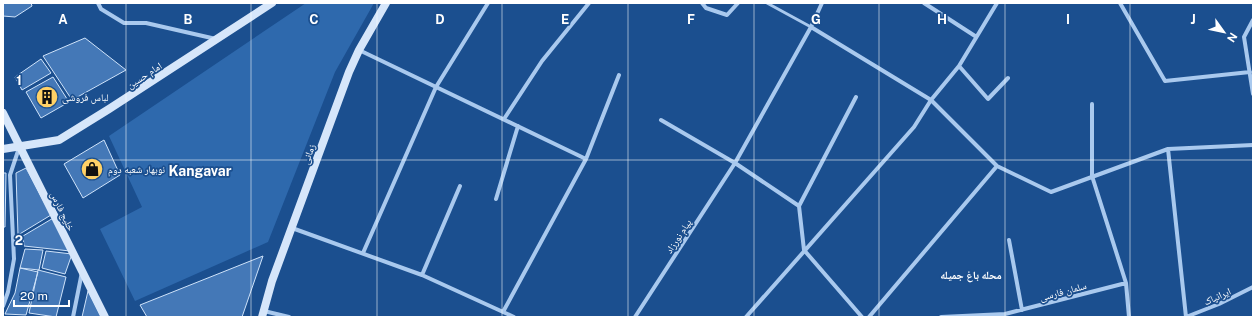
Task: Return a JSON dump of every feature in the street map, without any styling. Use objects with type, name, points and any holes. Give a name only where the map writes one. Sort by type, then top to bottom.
[{"type":"street","points":[[98,3],[101,9],[124,23],[146,23],[218,39]]},
{"type":"street","name":"امام حسین","points":[[3,149],[59,140],[218,39],[261,6],[272,3]]},
{"type":"street","name":"زمانی","points":[[263,314],[272,282],[359,50],[386,3]]},
{"type":"street","points":[[363,253],[436,87],[488,3]]},
{"type":"street","points":[[504,120],[542,61],[589,3]]},
{"type":"street","points":[[702,3],[706,8],[726,15],[738,3]]},
{"type":"street","name":"پیام نورزاد","points":[[635,317],[734,163],[811,27],[822,3]]},
{"type":"street","points":[[924,3],[975,36]]},
{"type":"street","points":[[746,317],[914,127],[931,100],[959,66],[975,36],[997,3]]},
{"type":"street","points":[[1120,3],[1165,81],[1250,72]]},
{"type":"street","points":[[1253,20],[1244,37],[1253,94]]},
{"type":"street","points":[[811,27],[931,100],[997,166],[1051,192],[1168,149],[1253,145]]},
{"type":"street","points":[[359,50],[586,159]]},
{"type":"street","points":[[959,66],[988,99],[1008,78]]},
{"type":"street","points":[[503,312],[586,159],[619,75]]},
{"type":"street","points":[[856,97],[799,206],[804,250],[862,317]]},
{"type":"street","points":[[1092,104],[1092,176],[1126,283],[1130,317]]},
{"type":"street","name":"خلیج فارس","points":[[3,114],[105,317]]},
{"type":"street","points":[[661,120],[734,163],[799,206]]},
{"type":"street","points":[[496,199],[518,126]]},
{"type":"street","points":[[3,306],[8,292],[14,259],[10,175],[20,146]]},
{"type":"street","points":[[1168,149],[1186,317]]},
{"type":"street","points":[[869,317],[997,166]]},
{"type":"street","points":[[422,275],[460,186]]},
{"type":"street","points":[[292,228],[422,275],[514,317]]},
{"type":"street","points":[[1009,240],[1022,310]]},
{"type":"street","points":[[73,317],[82,272]]},
{"type":"street","name":"سلمان فارسی","points":[[941,317],[1005,315],[1126,283]]},
{"type":"street","name":"ایرانپاک","points":[[1186,317],[1219,304],[1253,287]]},
{"type":"street","points":[[263,314],[289,317]]},
{"type":"lane","points":[[767,3],[811,27]]},
{"type":"shaded area","points":[[306,3],[374,3],[335,72],[268,242],[135,301],[100,229],[142,207],[109,136]]},
{"type":"building","points":[[3,3],[31,3],[32,6],[15,17],[3,16]]},
{"type":"building","points":[[85,38],[126,70],[72,100],[43,56]]},
{"type":"building","points":[[41,59],[51,73],[22,90],[15,77]]},
{"type":"building","name":"لباس فروشی","points":[[53,77],[69,102],[41,118],[26,92]]},
{"type":"building","name":"نوبهار شعبه دوم","points":[[104,140],[120,175],[83,198],[64,164]]},
{"type":"building","points":[[26,168],[51,215],[18,235],[16,173]]},
{"type":"building","points":[[3,173],[6,173],[5,227],[3,227]]},
{"type":"building","points":[[55,217],[70,251],[24,246],[23,236]]},
{"type":"building","points":[[25,249],[43,250],[39,270],[20,268]]},
{"type":"building","points":[[46,251],[72,254],[65,274],[42,268]]},
{"type":"building","points":[[263,256],[242,317],[147,317],[140,305]]},
{"type":"building","points":[[20,268],[38,272],[26,315],[5,314],[15,293]]},
{"type":"building","points":[[38,270],[66,277],[56,317],[29,313]]},
{"type":"building","points":[[88,291],[101,317],[82,317]]},
{"type":"place","name":"لباس فروشی","points":[[47,97]]},
{"type":"place","name":"نوبهار شعبه دوم","points":[[92,169]]},
{"type":"district","name":"Kangavar","points":[[200,171]]},
{"type":"district","name":"محله باغ‌ جمیله","points":[[971,275]]}]
